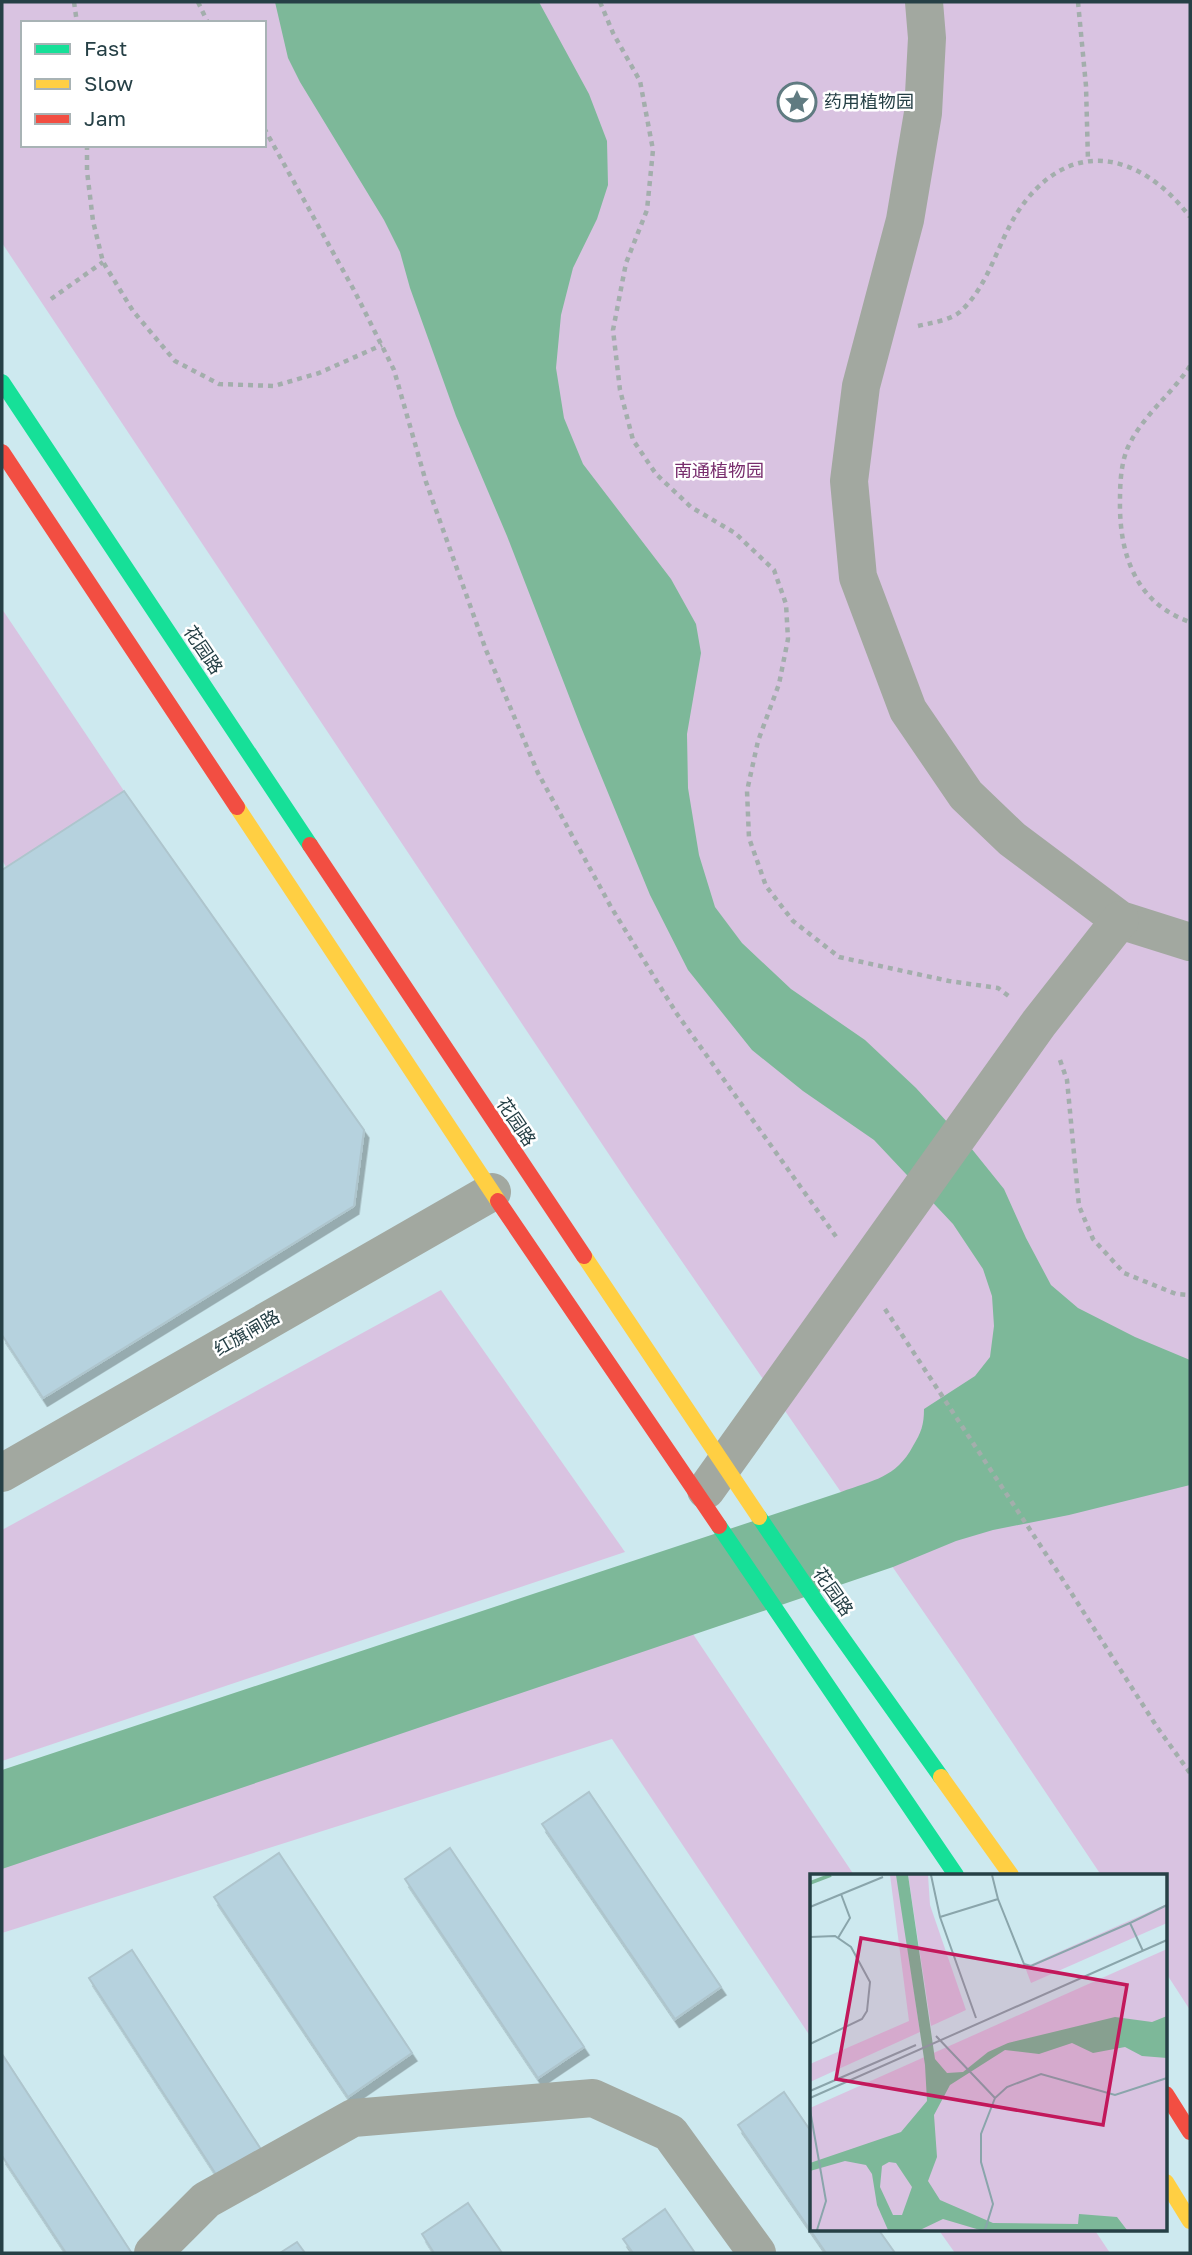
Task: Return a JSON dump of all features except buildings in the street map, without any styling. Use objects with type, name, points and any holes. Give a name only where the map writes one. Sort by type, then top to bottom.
[{"type":"main road","name":"花园路","points":[[2,382],[527,1172],[818,1604],[1010,1874]]},
{"type":"main road","points":[[2,452],[492,1192],[955,1874]]},
{"type":"main road","points":[[1168,2097],[1190,2132]]},
{"type":"main road","points":[[1168,2185],[1190,2221]]},
{"type":"street","points":[[924,2],[927,38],[923,113],[905,220],[861,386],[849,481],[858,577],[908,710],[966,795],[1012,839],[1121,920],[1190,942]]},
{"type":"street","points":[[706,1506],[725,1463],[1039,1023],[1121,920]]},
{"type":"street","name":"红旗闸路","points":[[2,1473],[492,1192]]},
{"type":"street","points":[[153,2253],[206,2200],[353,2118],[593,2098],[670,2133],[757,2253]]},
{"type":"path","points":[[74,2],[77,21]]},
{"type":"path","points":[[198,2],[207,21]]},
{"type":"path","points":[[600,2],[613,33],[640,81],[653,150],[647,210],[626,263],[613,330],[620,390],[633,440],[656,474],[691,507],[735,533],[774,570],[786,604],[788,639],[779,684],[758,741],[747,791],[749,838],[766,886],[793,921],[839,957],[949,981],[998,988],[1025,1009],[1054,1039],[1067,1080],[1079,1206],[1093,1239],[1124,1273],[1176,1294],[1190,1295]]},
{"type":"path","points":[[1078,2],[1086,86],[1088,161]]},
{"type":"path","points":[[266,132],[394,370],[426,482],[481,637],[538,773],[611,907],[677,1014],[816,1206],[1157,1727],[1190,1773]]},
{"type":"path","points":[[87,147],[93,220],[103,262],[133,311],[175,360],[219,384],[274,386],[319,373],[382,345]]},
{"type":"path","points":[[875,331],[907,328],[960,313],[982,286],[997,250],[1018,212],[1036,190],[1056,172],[1070,164],[1106,160],[1120,162],[1178,201],[1190,217]]},
{"type":"path","points":[[51,299],[103,262]]},
{"type":"path","points":[[1190,366],[1170,392],[1146,416],[1127,449],[1120,479],[1120,509],[1121,537],[1127,560],[1141,587],[1159,604],[1190,622]]},
{"type":"green space","name":"南通植物园","points":[[2,2],[1190,2],[1190,2010],[1168,1976],[1168,1874],[1100,1874],[965,1672],[632,1189],[2,243]]},
{"type":"green space","points":[[2,609],[124,791],[6,867],[2,860]]},
{"type":"green space","points":[[441,1290],[625,1552],[2,1761],[2,1530]]},
{"type":"green space","points":[[691,1631],[853,1874],[810,1874],[810,2036],[612,1739],[2,1933],[2,1863]]},
{"type":"green space","points":[[939,2230],[1095,2230],[1110,2253],[955,2253]]},
{"type":"shaded area","points":[[275,2],[539,2],[589,94],[607,141],[608,185],[597,219],[573,268],[561,315],[556,368],[564,418],[583,464],[671,579],[696,624],[701,653],[687,734],[688,788],[699,855],[715,907],[742,943],[791,989],[865,1040],[916,1088],[971,1148],[1004,1189],[1051,1285],[1078,1308],[1135,1337],[1190,1360],[1190,1485],[956,1541],[893,1567],[2,1869],[2,1770],[873,1481],[891,1471],[906,1457],[920,1433],[924,1409],[975,1376],[990,1357],[994,1326],[992,1296],[983,1269],[953,1224],[874,1140],[803,1091],[752,1050],[688,970],[650,895],[507,536],[456,416],[410,288],[400,252],[384,220],[288,58]]},
{"type":"traffic: fast","points":[[2,382],[310,845]]},
{"type":"traffic: fast","points":[[759,1517],[941,1777]]},
{"type":"traffic: fast","points":[[719,1526],[955,1874]]},
{"type":"traffic: slow","points":[[237,807],[498,1201]]},
{"type":"traffic: slow","points":[[584,1256],[759,1517]]},
{"type":"traffic: slow","points":[[941,1777],[1010,1874]]},
{"type":"traffic: slow","points":[[1168,2185],[1190,2221]]},
{"type":"traffic: jam","points":[[2,452],[237,807]]},
{"type":"traffic: jam","points":[[310,845],[584,1256]]},
{"type":"traffic: jam","points":[[498,1201],[719,1526]]},
{"type":"traffic: jam","points":[[1168,2097],[1190,2132]]},
{"type":"place","name":"药用植物园","points":[[797,102]]}]
